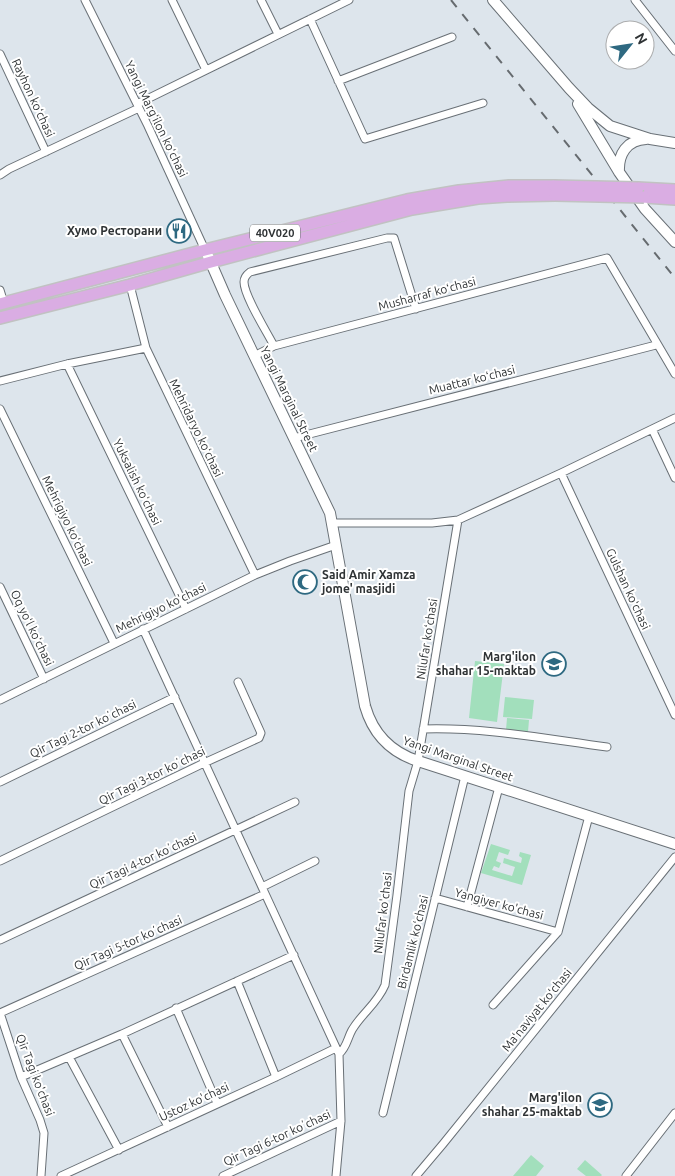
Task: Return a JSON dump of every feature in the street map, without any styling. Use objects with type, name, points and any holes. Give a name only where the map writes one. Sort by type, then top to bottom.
[{"type":"main road","points":[[493,0],[569,88],[588,108],[610,126],[650,139],[675,143]]},
{"type":"main road","points":[[569,88],[619,172],[645,209],[675,242]]},
{"type":"main road","points":[[619,172],[620,159],[626,146],[637,140],[650,139]]},
{"type":"main road","name":"40V020","points":[[2,304],[205,250],[408,200],[459,191],[509,186],[554,191],[641,193],[675,190]]},
{"type":"main road","name":"40V020","points":[[0,318],[412,209],[478,198],[554,191]]},
{"type":"main road","name":"40V020","points":[[641,193],[675,199]]},
{"type":"main road","name":"Yangi Marginal Street","points":[[205,250],[330,513],[367,714],[376,732],[386,744],[399,753],[418,761],[675,844]]},
{"type":"street","name":"Yangi Margʻilon koʻchasi","points":[[85,0],[138,106],[205,250]]},
{"type":"street","points":[[172,0],[206,70]]},
{"type":"street","points":[[261,0],[278,34]]},
{"type":"street","points":[[0,174],[310,19],[340,2],[349,0]]},
{"type":"street","points":[[635,0],[675,51]]},
{"type":"street","points":[[310,19],[365,139],[483,102]]},
{"type":"street","points":[[338,81],[452,37]]},
{"type":"street","name":"Rayhon koʻchasi","points":[[0,54],[46,152]]},
{"type":"street","points":[[274,346],[247,294],[244,283],[245,276],[250,272],[387,238],[394,238],[416,309]]},
{"type":"street","name":"Musharraf koʻchasi","points":[[254,356],[274,346],[607,258],[656,344]]},
{"type":"street","name":"Mehridaryo koʻchasi","points":[[130,285],[146,348],[255,575]]},
{"type":"street","points":[[0,290],[2,304]]},
{"type":"street","points":[[656,344],[675,374]]},
{"type":"street","name":"Muattar koʻchasi","points":[[294,438],[656,344]]},
{"type":"street","points":[[0,381],[68,364],[146,348]]},
{"type":"street","name":"Yuksalish koʻchasi","points":[[68,364],[186,609]]},
{"type":"street","name":"Mehrigiyo koʻchasi","points":[[0,409],[114,643]]},
{"type":"street","points":[[332,523],[432,523],[458,520],[675,418]]},
{"type":"street","points":[[652,429],[675,478]]},
{"type":"street","name":"Gulshan koʻchasi","points":[[561,473],[675,715]]},
{"type":"street","name":"Nilufar koʻchasi","points":[[418,761],[458,520]]},
{"type":"street","name":"Mehrigiyo ko'chasi","points":[[0,700],[255,575],[336,545]]},
{"type":"street","name":"Oq yoʻl koʻchasi","points":[[0,587],[44,679]]},
{"type":"street","points":[[144,629],[337,1051],[341,1121],[336,1176]]},
{"type":"street","name":"Qir Tagi 3-tor koʼchasi","points":[[0,861],[259,738],[261,733],[238,682]]},
{"type":"street","name":"Qir Tagi 2-tor koʼchasi","points":[[0,782],[175,697]]},
{"type":"street","points":[[423,729],[445,728],[486,731],[607,747]]},
{"type":"street","name":"Nilufar ko'chasi","points":[[337,1051],[344,1049],[352,1030],[380,998],[385,985],[409,791],[418,761]]},
{"type":"street","name":"Birdamlik koʻchasi","points":[[383,1113],[465,776]]},
{"type":"street","points":[[467,907],[499,787]]},
{"type":"street","name":"Qir Tagi 4-tor koʼchasi","points":[[0,940],[295,802]]},
{"type":"street","name":"Yangiyer ko'chasi","points":[[435,898],[558,932],[589,816]]},
{"type":"street","name":"Maʻnaviyat koʻchasi","points":[[416,1176],[675,857]]},
{"type":"street","name":"Qir Tagi 5-tor koʼchasi","points":[[0,1013],[264,891],[315,861]]},
{"type":"street","points":[[493,1005],[558,932]]},
{"type":"street","points":[[21,1077],[122,1034],[294,955]]},
{"type":"street","points":[[237,981],[276,1077]]},
{"type":"street","points":[[176,1008],[218,1103]]},
{"type":"street","name":"Qir Tagi ko'chasi","points":[[0,1013],[21,1077],[44,1133],[41,1176]]},
{"type":"street","points":[[122,1034],[168,1127]]},
{"type":"street","name":"Ustoz ko'chasi","points":[[61,1176],[218,1103],[337,1051]]},
{"type":"street","points":[[68,1057],[119,1150]]},
{"type":"street","points":[[626,1176],[675,1113]]},
{"type":"street","name":"Qir Tagi 6-tor koʼchasi","points":[[222,1176],[341,1121]]},
{"type":"green space","points":[[475,661],[504,664],[497,722],[469,718]]},
{"type":"green space","points":[[505,697],[534,700],[532,719],[503,717]]},
{"type":"green space","points":[[507,718],[529,720],[528,732],[506,730]]},
{"type":"green space","points":[[491,844],[510,850],[508,855],[499,852],[496,861],[501,863],[499,868],[494,866],[492,870],[512,876],[515,867],[503,863],[504,858],[521,863],[520,852],[531,855],[522,885],[481,873]]},
{"type":"green space","points":[[531,1155],[544,1166],[536,1176],[513,1176]]},
{"type":"green space","points":[[585,1160],[602,1175],[586,1176],[577,1169]]},
{"type":"railway","points":[[451,0],[675,278]]},
{"type":"place","name":"Хумо Ресторани","points":[[179,231]]},
{"type":"place","name":"Said Amir Xamza jome' masjidi","points":[[305,582]]},
{"type":"place","name":"Marg'ilon shahar 15-maktab","points":[[554,664]]},
{"type":"place","name":"Marg'ilon shahar 25-maktab","points":[[600,1105]]}]
